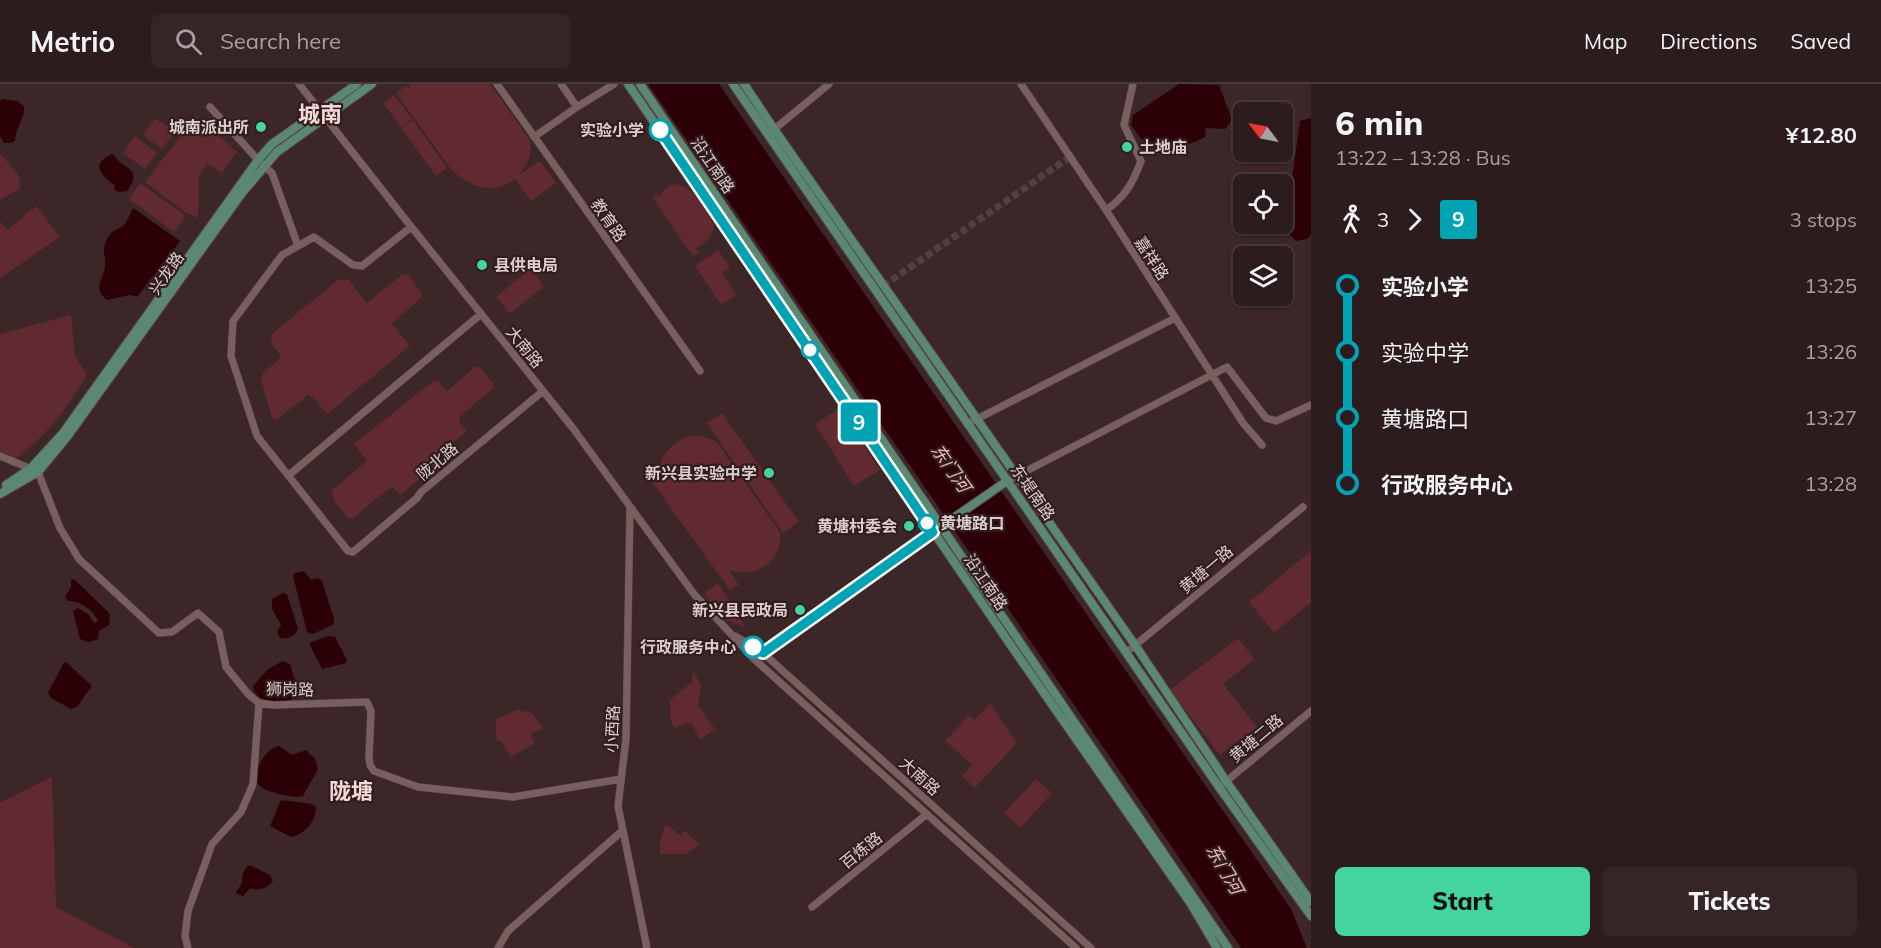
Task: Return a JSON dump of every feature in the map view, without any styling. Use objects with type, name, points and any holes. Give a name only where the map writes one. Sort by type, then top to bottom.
[{"type":"main road","name":"兴龙路","points":[[0,494],[35,470],[68,437],[242,193],[261,162],[277,152],[357,84]]},
{"type":"main road","name":"兴龙路","points":[[323,113],[372,84]]},
{"type":"main road","name":"沿江南路","points":[[628,84],[933,532],[1191,903],[1217,948]]},
{"type":"main road","name":"沿江南路","points":[[640,84],[1228,948]]},
{"type":"main road","name":"东堤南路","points":[[734,84],[771,132],[976,419],[1135,645],[1311,902]]},
{"type":"main road","name":"东堤南路","points":[[744,84],[771,132],[967,424],[1311,916]]},
{"type":"main road","name":"兴龙路","points":[[0,488],[35,470]]},
{"type":"main road","points":[[942,526],[1007,481]]},
{"type":"street","name":"大南路","points":[[299,84],[596,458],[694,594],[726,630],[754,659],[1076,948]]},
{"type":"street","name":"教育路","points":[[497,84],[700,371]]},
{"type":"street","points":[[561,84],[577,107]]},
{"type":"street","points":[[534,137],[614,84]]},
{"type":"street","points":[[771,132],[829,84]]},
{"type":"street","name":"嘉祥路","points":[[1021,84],[1106,210],[1243,423],[1262,445]]},
{"type":"street","points":[[1106,210],[1122,200],[1141,161],[1124,125],[1133,84]]},
{"type":"street","points":[[210,107],[272,173],[298,246]]},
{"type":"street","points":[[411,227],[362,266],[353,265],[314,237],[282,255],[233,321],[231,356],[257,436],[290,475],[481,314]]},
{"type":"street","points":[[967,424],[1175,318]]},
{"type":"street","points":[[1007,481],[1227,367],[1266,418],[1276,421],[1311,405]]},
{"type":"street","name":"陇北路","points":[[290,475],[350,552],[353,552],[417,498],[421,492],[543,391]]},
{"type":"street","points":[[0,456],[35,470]]},
{"type":"street","name":"狮岗路","points":[[35,470],[60,528],[79,559],[159,633],[172,632],[198,613],[219,632],[226,667],[249,695],[259,703],[273,705],[366,702],[371,711],[370,765],[375,771],[418,787],[513,797],[621,779]]},
{"type":"street","name":"黄塘一路","points":[[1126,652],[1303,507]]},
{"type":"street","name":"小西路","points":[[630,508],[626,739],[618,806],[647,948]]},
{"type":"street","points":[[754,659],[942,526]]},
{"type":"street","name":"大南路","points":[[726,630],[763,653],[1091,948]]},
{"type":"street","points":[[188,948],[185,936],[188,911],[212,844],[241,812],[253,784],[259,703]]},
{"type":"street","name":"黄塘二路","points":[[1219,787],[1311,711]]},
{"type":"street","name":"百炼路","points":[[812,907],[927,814]]},
{"type":"street","points":[[498,948],[508,931],[622,831]]},
{"type":"shaded area","points":[[409,84],[490,84],[530,140],[531,150],[528,159],[518,176],[540,161],[556,183],[531,201],[515,179],[499,187],[490,188],[465,181],[451,169],[396,93],[406,86],[410,90]]},
{"type":"shaded area","points":[[394,95],[412,119],[401,127],[383,103]]},
{"type":"shaded area","points":[[196,116],[237,152],[222,173],[207,164],[199,176],[198,218],[186,213],[145,182]]},
{"type":"shaded area","points":[[155,118],[175,132],[162,149],[143,135]]},
{"type":"shaded area","points":[[413,120],[447,168],[436,176],[401,128]]},
{"type":"shaded area","points":[[135,136],[157,153],[145,169],[123,153]]},
{"type":"shaded area","points":[[0,153],[19,176],[20,188],[0,200]]},
{"type":"shaded area","points":[[140,183],[186,216],[174,232],[129,199]]},
{"type":"shaded area","points":[[673,184],[681,185],[693,193],[714,224],[705,243],[695,248],[699,253],[693,256],[652,197],[657,194],[660,197],[663,190]]},
{"type":"shaded area","points":[[36,206],[60,237],[0,278],[0,221],[7,230]]},
{"type":"shaded area","points":[[718,250],[730,267],[722,273],[736,295],[721,305],[695,266]]},
{"type":"shaded area","points":[[530,269],[544,286],[510,314],[496,297]]},
{"type":"shaded area","points":[[402,275],[408,275],[422,293],[421,298],[392,323],[410,346],[327,414],[313,397],[308,395],[275,421],[261,380],[263,373],[280,358],[271,342],[273,333],[338,280],[348,279],[367,303]]},
{"type":"shaded area","points":[[71,315],[75,356],[87,375],[63,412],[36,442],[13,461],[0,456],[0,334]]},
{"type":"shaded area","points":[[475,367],[480,367],[493,383],[493,388],[460,416],[459,422],[467,431],[436,457],[439,462],[400,495],[392,486],[353,518],[348,518],[334,501],[332,490],[367,461],[354,444],[433,381],[438,381],[447,391]]},
{"type":"shaded area","points":[[840,408],[880,470],[854,486],[815,424]]},
{"type":"shaded area","points":[[722,413],[799,522],[783,533],[707,423]]},
{"type":"shaded area","points":[[701,436],[716,441],[780,532],[777,552],[766,566],[749,572],[729,570],[739,585],[730,590],[647,475],[656,470],[659,474],[663,458],[677,442],[686,437]]},
{"type":"shaded area","points":[[1311,551],[1311,602],[1274,633],[1249,602]]},
{"type":"shaded area","points":[[718,583],[745,627],[726,620],[704,594]]},
{"type":"shaded area","points":[[1238,638],[1254,659],[1223,684],[1257,727],[1220,755],[1170,690]]},
{"type":"shaded area","points":[[693,670],[701,686],[698,705],[715,729],[700,740],[691,722],[675,728],[671,722],[670,700],[692,682]]},
{"type":"shaded area","points":[[990,703],[1017,743],[975,788],[962,776],[972,765],[945,741],[969,715],[974,720]]},
{"type":"shaded area","points":[[517,710],[532,713],[543,728],[531,734],[534,744],[511,757],[501,741],[496,740],[496,719]]},
{"type":"shaded area","points":[[52,777],[56,907],[134,948],[0,948],[0,803]]},
{"type":"shaded area","points":[[1036,779],[1052,793],[1020,828],[1004,813]]},
{"type":"shaded area","points":[[666,824],[681,836],[685,830],[699,845],[686,854],[660,854],[660,841]]},
{"type":"water","name":"东门河","points":[[648,84],[719,84],[1291,909],[1307,948],[1241,948]]},
{"type":"water","points":[[1179,84],[1219,85],[1232,120],[1225,129],[1206,128],[1205,137],[1181,146],[1171,147],[1141,139],[1131,125],[1133,115]]},
{"type":"water","points":[[2,99],[17,101],[24,106],[15,141],[11,143],[4,143],[0,136],[0,102]]},
{"type":"water","points":[[1311,118],[1311,234],[1307,239],[1296,241],[1289,234],[1293,234],[1293,174],[1300,121]]},
{"type":"water","points":[[113,154],[133,173],[132,183],[127,191],[119,192],[114,189],[115,185],[105,178],[100,170],[101,161]]},
{"type":"water","points":[[133,208],[180,241],[137,297],[130,295],[107,300],[99,288],[105,266],[105,243],[111,233],[122,227]]},
{"type":"water","points":[[304,571],[311,580],[318,578],[322,581],[334,619],[334,624],[313,634],[307,632],[293,576],[295,573]]},
{"type":"water","points":[[74,579],[110,614],[109,625],[99,631],[98,639],[89,642],[80,639],[73,611],[78,608],[88,614],[94,623],[98,620],[85,606],[68,601],[65,597],[71,587],[71,580]]},
{"type":"water","points":[[283,593],[287,594],[298,629],[288,638],[280,638],[277,632],[281,625],[272,609],[272,599]]},
{"type":"water","points":[[328,636],[335,637],[347,660],[346,663],[322,669],[309,643]]},
{"type":"water","points":[[283,661],[290,664],[299,695],[280,702],[272,702],[259,697],[253,686],[268,669]]},
{"type":"water","points":[[66,662],[91,685],[77,707],[71,709],[51,698],[48,693]]},
{"type":"water","points":[[279,746],[292,755],[306,750],[315,759],[318,769],[303,796],[293,797],[279,794],[266,790],[258,784],[256,773],[261,761],[269,751]]},
{"type":"water","points":[[281,800],[316,806],[312,822],[306,830],[291,837],[270,826]]},
{"type":"water","points":[[250,865],[270,875],[273,881],[263,888],[250,888],[243,896],[236,892],[242,883],[245,870]]},
{"type":"tunnel","points":[[883,286],[1070,157]]},
{"type":"bus line","name":"9","points":[[660,130],[933,532],[763,653],[753,647]]},
{"type":"place","name":"城南派出所","points":[[261,127]]},
{"type":"place","name":"实验小学","points":[[660,130]]},
{"type":"place","name":"土地庙","points":[[1127,147]]},
{"type":"place","name":"县供电局","points":[[482,265]]},
{"type":"place","name":"新兴县实验中学","points":[[769,473]]},
{"type":"place","name":"黄塘路口","points":[[927,523]]},
{"type":"place","name":"黄塘村委会","points":[[909,526]]},
{"type":"place","name":"新兴县民政局","points":[[800,610]]},
{"type":"place","name":"行政服务中心","points":[[753,647]]},
{"type":"district","name":"城南","points":[[320,114]]},
{"type":"district","name":"陇塘","points":[[351,791]]}]
